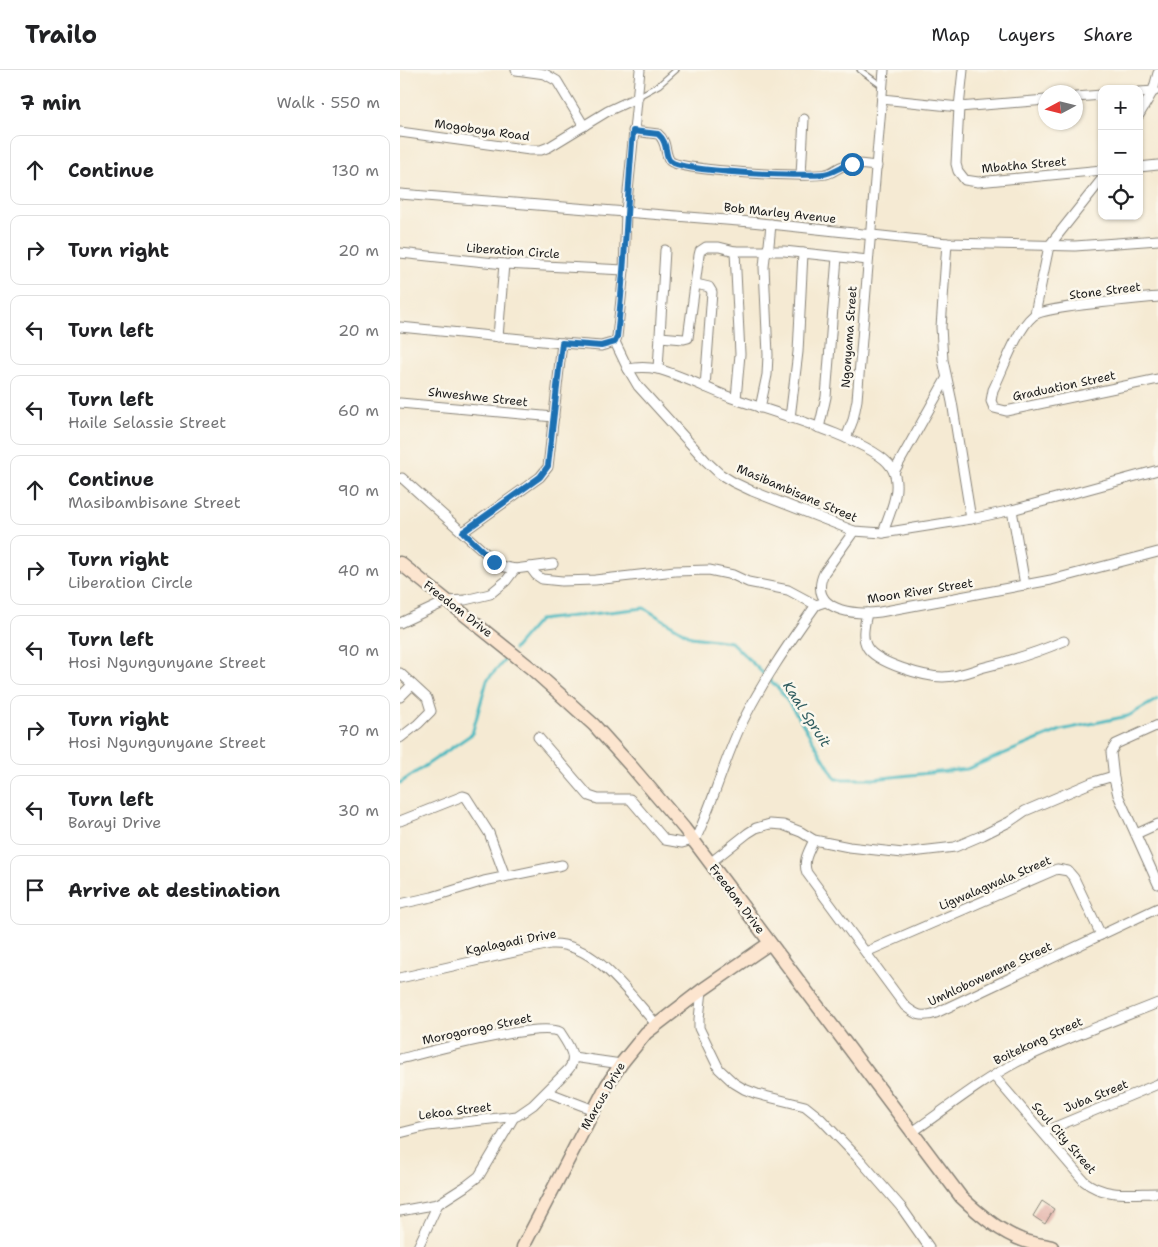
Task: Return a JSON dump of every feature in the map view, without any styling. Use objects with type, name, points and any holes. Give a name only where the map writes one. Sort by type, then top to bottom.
[{"type":"street","points":[[516,70],[545,74],[557,81],[584,126]]},
{"type":"street","points":[[400,327],[601,346],[615,342],[624,270],[626,212],[640,70]]},
{"type":"street","name":"Ngonyama Street","points":[[846,438],[853,420],[857,400],[884,70]]},
{"type":"street","points":[[959,106],[963,70]]},
{"type":"street","points":[[1143,109],[1155,91],[1158,73]]},
{"type":"street","points":[[1083,96],[1098,95]]},
{"type":"street","name":"Mogoboya Road","points":[[400,132],[534,150],[549,147],[617,106],[638,97]]},
{"type":"street","points":[[882,99],[959,106],[1038,101]]},
{"type":"street","name":"Mbatha Street","points":[[959,106],[956,164],[958,171],[965,180],[978,182],[1098,170]]},
{"type":"street","points":[[802,175],[804,119]]},
{"type":"street","points":[[633,131],[658,134],[665,142],[667,156],[670,161],[682,166],[765,174],[802,175],[826,174],[845,164],[877,166]]},
{"type":"street","points":[[1143,167],[1158,165]]},
{"type":"street","points":[[1035,314],[1049,246],[1098,184]]},
{"type":"street","name":"Bob Marley Avenue","points":[[400,194],[771,224],[947,243],[1049,246],[1158,240]]},
{"type":"street","points":[[760,408],[767,375],[767,301],[764,271],[771,224]]},
{"type":"street","points":[[947,243],[941,327],[943,360],[971,519]]},
{"type":"street","points":[[660,337],[688,338],[699,255],[703,249],[719,247],[735,251],[784,251],[868,260]]},
{"type":"street","points":[[658,369],[665,250]]},
{"type":"street","points":[[735,251],[740,354],[736,399]]},
{"type":"street","name":"Liberation Circle","points":[[400,253],[504,264],[624,270]]},
{"type":"street","points":[[790,418],[798,352],[803,253]]},
{"type":"street","points":[[819,428],[826,397],[837,257]]},
{"type":"street","points":[[498,337],[504,264]]},
{"type":"street","points":[[696,284],[709,287],[712,292],[705,387]]},
{"type":"street","name":"Stone Street","points":[[1035,314],[1158,297]]},
{"type":"street","name":"Graduation Street","points":[[1035,314],[1023,327],[993,390],[991,401],[994,408],[1006,411],[1158,379]]},
{"type":"street","name":"Masibambisane Street","points":[[615,342],[636,383],[720,474],[752,491],[854,532],[883,533],[971,519],[1012,510],[1158,470]]},
{"type":"street","points":[[463,532],[540,477],[545,471],[549,462],[562,343]]},
{"type":"street","points":[[628,369],[658,369],[846,438],[877,454],[886,461],[894,472],[896,488],[883,533]]},
{"type":"street","points":[[894,472],[946,379]]},
{"type":"street","name":"Shweshwe Street","points":[[400,402],[554,417]]},
{"type":"street","points":[[402,478],[494,562],[504,567],[515,569],[553,564]]},
{"type":"street","points":[[1012,510],[1025,585]]},
{"type":"street","points":[[538,737],[590,796],[598,799],[630,799],[665,840],[682,843],[693,841],[703,823],[737,734],[747,714],[772,670],[821,603],[821,578],[854,532]]},
{"type":"street","name":"Moon River Street","points":[[530,567],[542,579],[562,581],[709,570],[733,575],[748,582],[788,590],[835,607],[867,613],[1025,585],[1158,552]]},
{"type":"street","name":"Freedom Drive","points":[[400,564],[486,630],[532,669],[608,739],[710,863],[911,1133],[961,1197],[989,1221],[1024,1244],[1052,1247]]},
{"type":"street","points":[[400,623],[448,601],[465,600],[490,594],[506,581],[515,569]]},
{"type":"street","points":[[867,613],[864,636],[865,644],[869,650],[896,666],[939,677],[1006,663],[1064,641]]},
{"type":"street","points":[[400,672],[427,698],[432,711],[400,738]]},
{"type":"street","points":[[400,697],[412,685]]},
{"type":"street","points":[[1158,726],[1113,746],[1111,752],[1118,795],[1158,884]]},
{"type":"street","points":[[710,863],[748,833],[762,826],[783,825],[814,840],[849,847],[912,852],[955,847],[1010,822],[1025,811],[1073,790],[1110,776],[1114,779]]},
{"type":"street","points":[[400,821],[463,796],[466,797],[489,833],[505,876]]},
{"type":"street","points":[[1136,834],[1158,824]]},
{"type":"street","name":"Umhlobowenene Street","points":[[814,840],[805,859],[806,870],[905,1006],[916,1015],[922,1017],[936,1013],[1158,908]]},
{"type":"street","points":[[400,904],[432,897],[484,881],[562,865]]},
{"type":"street","name":"Ligwalagwala Street","points":[[866,952],[1057,869],[1068,871],[1074,878],[1101,935]]},
{"type":"street","name":"Marcus Drive","points":[[523,1247],[607,1086],[620,1064],[641,1038],[656,1024],[702,990],[770,943]]},
{"type":"street","name":"Kgalagadi Drive","points":[[400,978],[550,944],[566,945],[578,949],[600,964],[656,1024]]},
{"type":"street","points":[[702,990],[698,1019],[699,1028],[719,1069],[734,1084],[744,1089],[804,1106],[820,1118],[901,1207],[929,1247]]},
{"type":"street","name":"Boitekong Street","points":[[911,1133],[994,1076],[1048,1048],[1158,1003]]},
{"type":"street","name":"Morogorogo Street","points":[[400,1059],[530,1030],[550,1028],[560,1032],[573,1057]]},
{"type":"street","points":[[400,1211],[438,1204],[478,1176],[514,1117],[527,1110],[547,1092],[570,1067],[573,1057],[620,1064]]},
{"type":"street","name":"Soul City Street","points":[[994,1076],[1084,1181],[1094,1189],[1112,1193],[1158,1193]]},
{"type":"street","name":"Juba Street","points":[[1043,1132],[1158,1084]]},
{"type":"street","points":[[547,1092],[594,1110]]},
{"type":"street","name":"Lekoa Street","points":[[400,1132],[428,1126],[514,1117]]},
{"type":"street","points":[[418,1247],[438,1204]]},
{"type":"lane","points":[[638,97],[652,89],[676,70]]},
{"type":"lane","points":[[860,70],[883,87]]},
{"type":"building","points":[[1042,1201],[1054,1209],[1045,1224],[1033,1216]]},
{"type":"waterway","name":"Kaal Spruit","points":[[514,649],[539,620],[644,608],[691,637],[731,642],[779,689],[836,779],[873,779],[967,769],[1061,730],[1128,716],[1158,699]]},
{"type":"waterway","name":"Kaal Spruit","points":[[400,783],[472,734],[487,680],[510,654]]},
{"type":"route","points":[[494,562],[463,532],[540,477],[548,466],[562,343],[601,346],[615,342],[617,337],[624,270],[626,212],[633,131],[654,132],[658,134],[665,142],[667,156],[670,161],[693,168],[765,174],[816,175],[826,174],[845,164],[852,164]]}]
